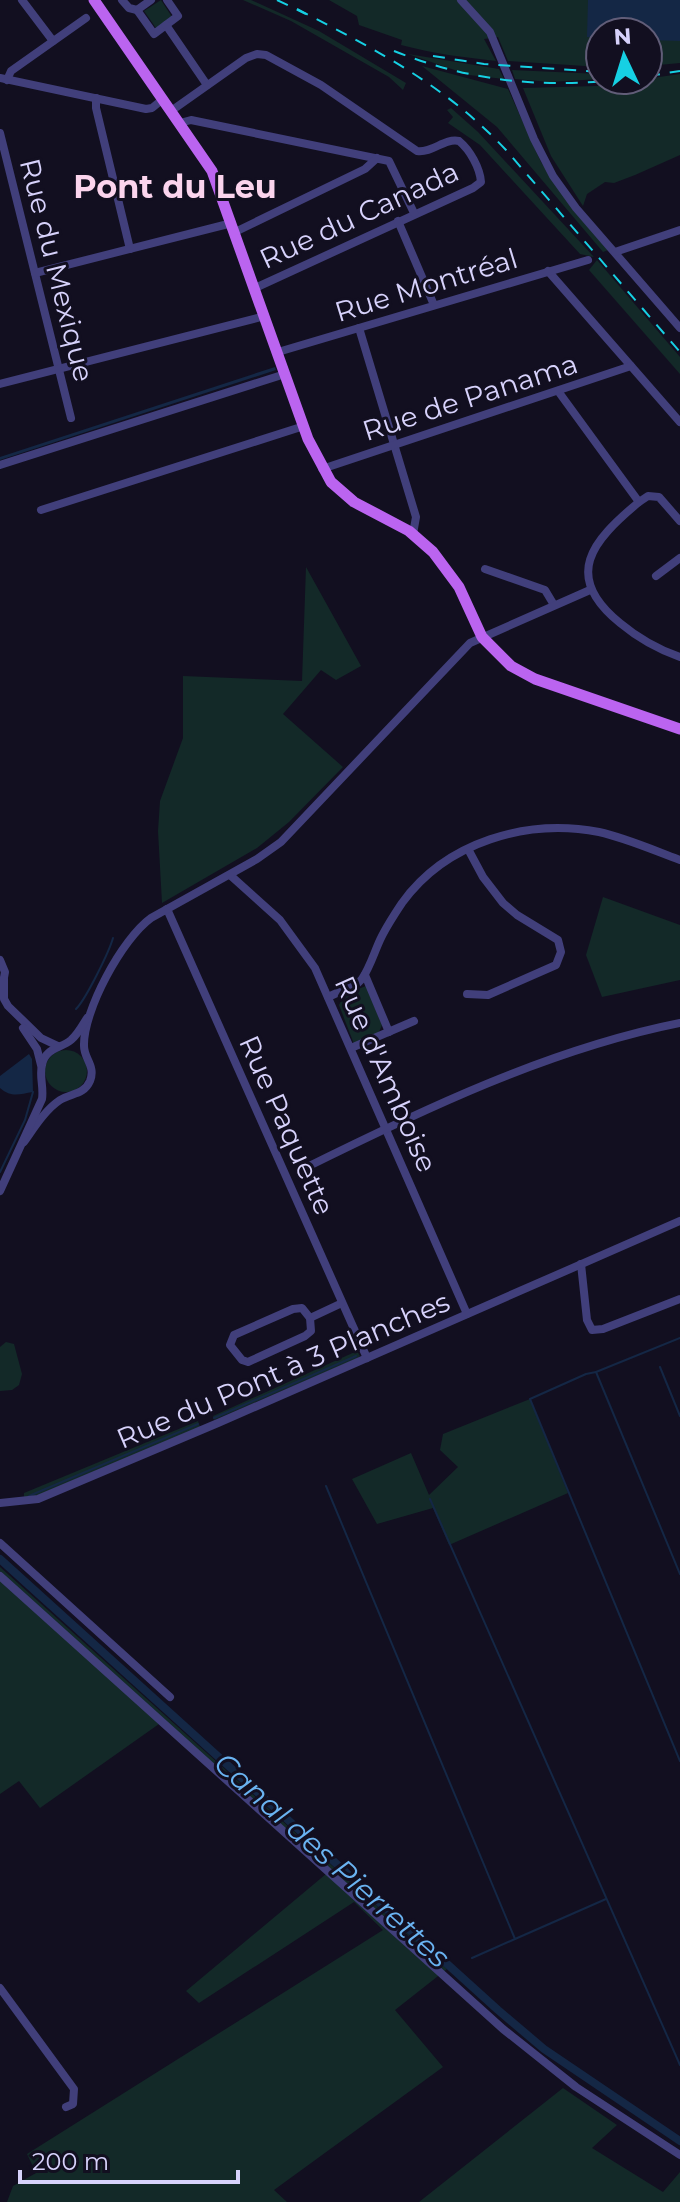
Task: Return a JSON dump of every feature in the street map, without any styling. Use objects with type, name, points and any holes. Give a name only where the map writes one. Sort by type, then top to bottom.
[{"type":"main road","points":[[95,3],[212,171],[304,426],[322,469],[335,487],[354,502],[413,534],[433,552],[451,574],[482,637],[503,660],[528,676],[680,729]]},
{"type":"street","points":[[22,0],[53,41]]},
{"type":"street","points":[[122,0],[129,8],[137,10],[154,34],[178,16],[167,0]]},
{"type":"street","points":[[137,10],[151,0]]},
{"type":"street","points":[[461,0],[482,21],[493,38],[553,176],[576,208],[680,328]]},
{"type":"street","points":[[3,79],[86,18]]},
{"type":"street","points":[[166,25],[207,85]]},
{"type":"street","name":"Rue du Canada","points":[[171,111],[249,56],[266,55],[321,85],[417,151],[426,151],[447,141],[459,141],[481,176],[481,182],[469,190],[255,288]]},
{"type":"street","points":[[3,79],[146,109],[163,99]]},
{"type":"street","points":[[96,98],[130,249]]},
{"type":"street","points":[[180,123],[193,121],[389,161],[414,213]]},
{"type":"street","name":"Rue du Mexique","points":[[0,133],[71,418]]},
{"type":"street","points":[[35,273],[233,228],[365,169],[377,158]]},
{"type":"street","points":[[398,221],[434,305]]},
{"type":"street","points":[[615,252],[680,230]]},
{"type":"street","name":"Rue Montréal","points":[[278,352],[588,260]]},
{"type":"street","points":[[548,271],[680,422]]},
{"type":"street","points":[[0,384],[265,316]]},
{"type":"street","points":[[359,328],[416,517],[413,534]]},
{"type":"street","name":"Rue de Panama","points":[[322,469],[631,366]]},
{"type":"street","points":[[0,465],[285,374]]},
{"type":"street","points":[[558,391],[639,502]]},
{"type":"street","points":[[41,510],[304,426]]},
{"type":"street","points":[[680,521],[659,497],[648,496],[616,522],[596,547],[589,568],[590,590],[600,606],[649,644],[680,657]]},
{"type":"street","points":[[656,576],[680,558]]},
{"type":"street","points":[[485,569],[545,590],[554,605]]},
{"type":"street","points":[[84,1052],[85,1035],[113,963],[128,940],[145,923],[262,856],[288,836],[470,643],[590,590]]},
{"type":"street","points":[[328,997],[357,984],[365,975],[381,937],[404,901],[435,870],[468,849],[514,832],[564,828],[611,835],[680,860]]},
{"type":"street","points":[[467,994],[485,996],[514,984],[556,965],[561,952],[558,940],[517,915],[498,899],[468,849]]},
{"type":"street","name":"Rue d'Amboise","points":[[230,875],[290,931],[313,963],[467,1314]]},
{"type":"street","name":"Rue Paquette","points":[[167,909],[367,1358]]},
{"type":"street","points":[[0,960],[4,968],[2,983],[8,1006],[41,1038],[61,1046],[75,1046],[84,1052],[91,1065],[91,1079],[82,1091],[53,1105],[24,1142]]},
{"type":"street","points":[[365,975],[389,1032]]},
{"type":"street","points":[[41,1068],[46,1056],[77,1033],[97,999]]},
{"type":"street","points":[[0,1004],[16,1019],[35,1045],[44,1082],[42,1099],[0,1191]]},
{"type":"street","points":[[351,1048],[414,1021]]},
{"type":"street","points":[[301,1170],[386,1128],[482,1088],[594,1045],[680,1023]]},
{"type":"street","points":[[44,1082],[55,1093],[68,1096]]},
{"type":"street","name":"Rue du Pont à 3 Planches","points":[[0,1503],[38,1499],[680,1221]]},
{"type":"street","points":[[581,1264],[587,1320],[592,1330],[680,1299]]},
{"type":"street","points":[[310,1318],[342,1303]]},
{"type":"street","points":[[302,1308],[310,1318],[309,1334],[248,1362],[242,1360],[230,1345],[234,1335],[293,1309],[302,1308]]},
{"type":"street","points":[[0,1543],[170,1697]]},
{"type":"street","points":[[0,1576],[503,2029],[576,2087],[680,2155]]},
{"type":"street","points":[[0,1988],[74,2089],[73,2104],[66,2107]]},
{"type":"green space","points":[[161,0],[172,17],[156,28],[144,11]]},
{"type":"green space","points":[[243,0],[251,0],[319,31],[406,83],[403,90],[389,77],[291,21]]},
{"type":"green space","points":[[329,0],[680,0],[680,63],[664,64],[664,16],[584,16],[584,66],[508,61],[498,37],[484,39],[496,61],[437,53],[401,45],[402,40],[359,25],[357,16]]},
{"type":"green space","points":[[408,54],[499,69],[504,79],[469,75]]},
{"type":"green space","points":[[422,66],[508,89],[541,162],[575,212],[608,250],[603,252],[497,127]]},
{"type":"green space","points":[[512,70],[584,73],[584,80],[550,82],[515,79]]},
{"type":"green space","points":[[680,74],[680,155],[614,183],[605,182],[587,194],[583,206],[551,156],[523,88],[584,86],[584,96],[664,96],[664,76]]},
{"type":"green space","points":[[451,108],[478,132],[594,257],[580,254],[480,145],[448,123],[453,117],[447,110]]},
{"type":"green space","points":[[597,260],[680,357],[680,374],[589,270]]},
{"type":"green space","points":[[306,567],[361,666],[336,680],[321,670],[283,714],[343,767],[289,822],[257,848],[162,903],[158,831],[160,801],[183,738],[183,676],[302,681]]},
{"type":"green space","points":[[603,897],[680,925],[680,980],[602,997],[586,955]]},
{"type":"green space","points":[[366,986],[382,1025],[378,1034],[354,1044],[339,1005],[345,994]]},
{"type":"green space","points":[[66,1050],[81,1056],[87,1071],[81,1086],[66,1092],[51,1086],[45,1071],[51,1056]]},
{"type":"green space","points":[[6,1342],[14,1344],[22,1374],[19,1385],[12,1390],[0,1391],[0,1347]]},
{"type":"green space","points":[[357,1351],[360,1356],[356,1359],[214,1420],[213,1416]]},
{"type":"green space","points":[[530,1399],[568,1493],[449,1545],[433,1508],[377,1524],[352,1479],[411,1453],[429,1495],[458,1467],[440,1450],[443,1434]]},
{"type":"green space","points":[[198,1421],[200,1427],[41,1495],[24,1497],[24,1493]]},
{"type":"green space","points":[[0,1567],[447,1969],[395,2010],[443,2067],[274,2190],[287,2202],[7,2202],[13,2186],[36,2173],[27,2154],[383,1930],[354,1902],[199,2003],[186,1991],[326,1874],[159,1724],[40,1808],[19,1781],[0,1794]]},
{"type":"green space","points":[[563,2088],[617,2125],[592,2148],[663,2192],[680,2172],[680,2202],[419,2202]]},
{"type":"water","points":[[588,0],[680,0],[680,41],[664,40],[664,16],[588,16]]},
{"type":"water","points":[[275,367],[276,370],[0,460],[0,457]]},
{"type":"water","points":[[29,1054],[32,1059],[33,1092],[12,1094],[0,1088],[0,1076]]},
{"type":"waterway","points":[[76,1009],[97,975],[113,938]]},
{"type":"waterway","points":[[0,1172],[25,1120],[33,1092]]},
{"type":"waterway","points":[[680,1338],[596,1372],[680,1574]]},
{"type":"waterway","points":[[214,1418],[356,1356]]},
{"type":"waterway","points":[[660,1367],[680,1416]]},
{"type":"waterway","points":[[596,1372],[530,1399],[680,1761]]},
{"type":"waterway","points":[[29,1496],[198,1424]]},
{"type":"waterway","points":[[326,1486],[515,1939],[606,1899]]},
{"type":"waterway","points":[[430,1499],[680,2065]]},
{"type":"waterway","name":"Canal des Pierrettes","points":[[0,1559],[498,2010],[544,2049],[680,2141]]},
{"type":"waterway","points":[[472,1958],[515,1939]]},
{"type":"railway","points":[[277,0],[306,14]]},
{"type":"railway","points":[[297,9],[408,70],[482,127],[506,150],[680,352]]},
{"type":"railway","points":[[394,51],[450,69],[504,80],[584,82]]},
{"type":"railway","points":[[433,56],[484,64],[584,71]]},
{"type":"railway","points":[[664,74],[680,71]]},
{"type":"district","name":"Pont du Leu","points":[[175,186]]}]
